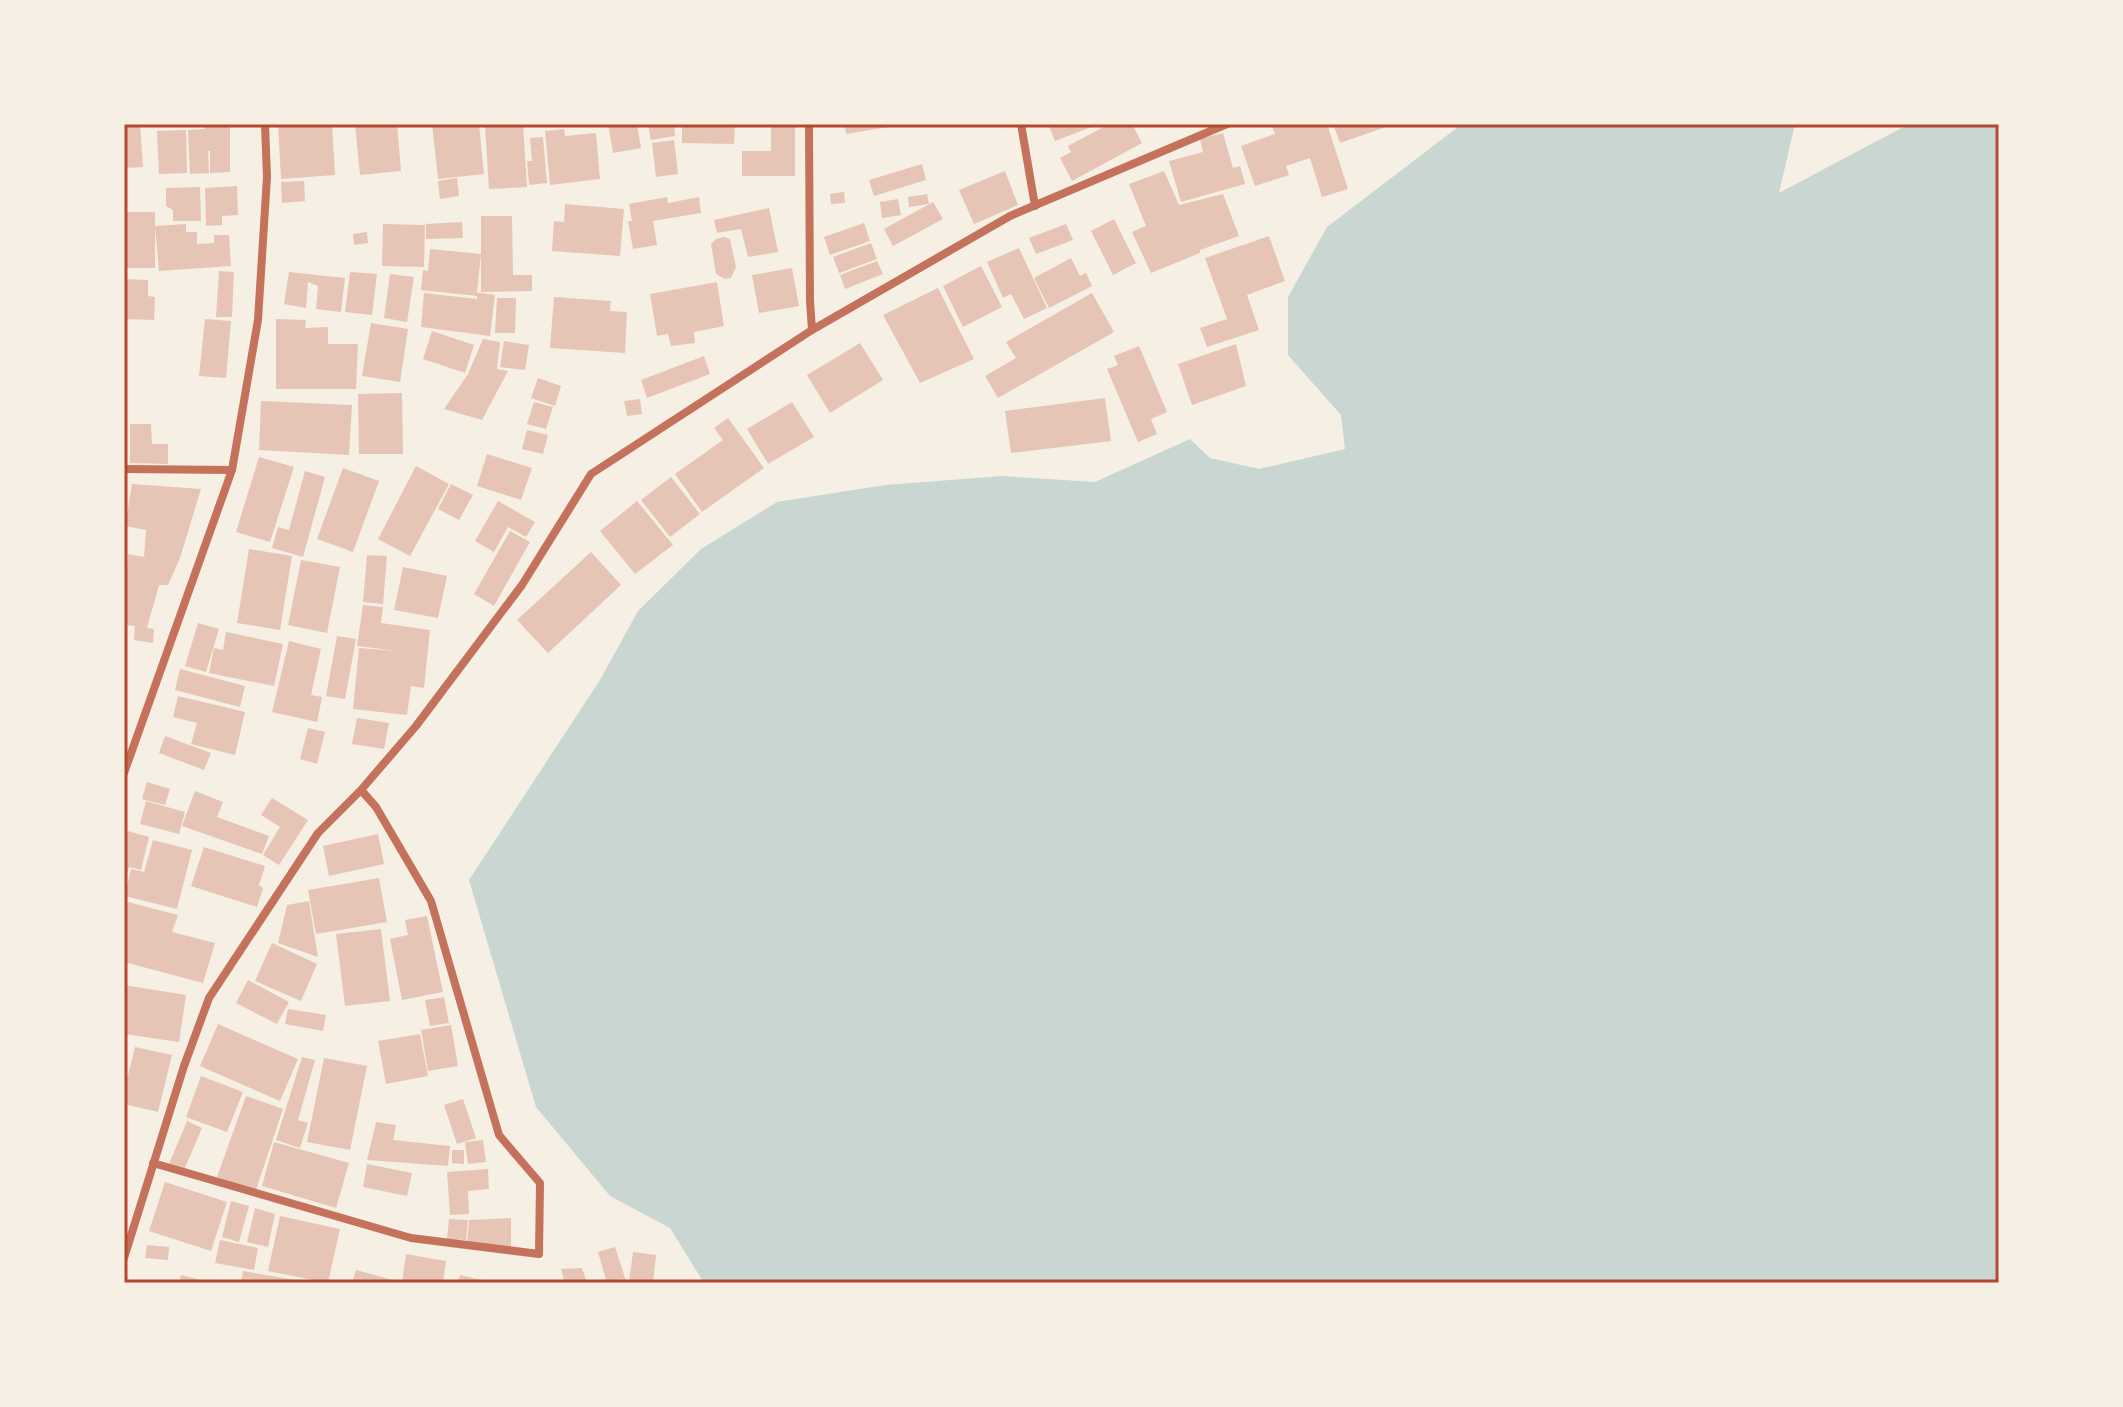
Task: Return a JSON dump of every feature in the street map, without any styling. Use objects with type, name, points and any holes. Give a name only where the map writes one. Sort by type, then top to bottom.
[{"type":"street","points":[[124,773],[232,470],[258,320],[267,177],[265,124]]},
{"type":"street","points":[[809,124],[812,330]]},
{"type":"street","points":[[1021,124],[1035,206]]},
{"type":"street","points":[[124,1258],[184,1066],[209,998],[318,833],[361,790],[416,726],[522,585],[591,474],[812,330],[1010,216],[1227,124]]},
{"type":"street","points":[[124,469],[232,470]]},
{"type":"street","points":[[153,1163],[411,1238],[539,1254],[540,1183],[499,1135],[431,901],[376,807],[361,790]]},
{"type":"shaded area","points":[[1462,124],[1795,124],[1779,193],[1909,124],[1999,124],[1999,1283],[704,1283],[670,1228],[610,1196],[536,1107],[469,880],[600,680],[638,611],[701,549],[777,502],[885,485],[1002,476],[1095,482],[1190,439],[1210,458],[1259,469],[1345,449],[1341,415],[1288,355],[1288,297],[1327,227]]},
{"type":"building","points":[[124,124],[140,124],[143,167],[124,168]]},
{"type":"building","points":[[205,124],[230,124],[230,172],[210,173],[208,151],[209,173],[190,174],[188,130],[205,129]]},
{"type":"building","points":[[278,124],[332,124],[335,175],[281,179]]},
{"type":"building","points":[[355,124],[397,124],[401,171],[360,175]]},
{"type":"building","points":[[432,124],[479,124],[484,174],[438,179]]},
{"type":"building","points":[[523,124],[527,187],[489,189],[485,125]]},
{"type":"building","points":[[608,124],[637,124],[641,148],[613,153]]},
{"type":"building","points":[[648,124],[674,124],[675,136],[651,140]]},
{"type":"building","points":[[682,124],[735,124],[734,144],[682,143]]},
{"type":"building","points":[[771,124],[795,124],[795,176],[742,176],[742,151],[771,151]]},
{"type":"building","points":[[845,124],[895,124],[895,126],[846,134]]},
{"type":"building","points":[[1048,124],[1099,124],[1055,141]]},
{"type":"building","points":[[1109,124],[1132,124],[1142,143],[1072,181],[1060,158],[1071,152],[1068,146]]},
{"type":"building","points":[[1271,124],[1327,124],[1348,189],[1322,197],[1310,158],[1286,166],[1289,175],[1255,186],[1241,146],[1275,134]]},
{"type":"building","points":[[1333,124],[1385,124],[1386,127],[1340,143]]},
{"type":"building","points":[[564,129],[565,136],[596,133],[600,179],[550,185],[545,131]]},
{"type":"building","points":[[186,130],[187,173],[159,174],[157,131]]},
{"type":"building","points":[[1223,133],[1233,168],[1240,166],[1245,184],[1181,202],[1169,161],[1203,152],[1200,139]]},
{"type":"building","points":[[543,137],[547,183],[529,185],[527,161],[532,161],[530,138]]},
{"type":"building","points":[[674,140],[678,174],[656,177],[652,143]]},
{"type":"building","points":[[922,164],[926,180],[874,196],[869,180]]},
{"type":"building","points":[[1005,171],[1018,205],[974,224],[959,190]]},
{"type":"building","points":[[1164,171],[1179,205],[1223,194],[1239,236],[1151,273],[1132,232],[1146,226],[1129,184]]},
{"type":"building","points":[[457,178],[459,196],[440,199],[438,181]]},
{"type":"building","points":[[304,181],[305,201],[282,203],[281,182]]},
{"type":"building","points":[[237,186],[238,215],[222,216],[222,225],[206,226],[205,188]]},
{"type":"building","points":[[200,187],[201,221],[173,221],[173,210],[166,206],[166,188]]},
{"type":"building","points":[[844,192],[845,203],[831,204],[830,194]]},
{"type":"building","points":[[927,194],[929,204],[909,207],[908,197]]},
{"type":"building","points":[[667,197],[668,203],[699,197],[701,213],[653,221],[657,245],[633,249],[628,221],[632,221],[629,204]]},
{"type":"building","points":[[898,199],[901,215],[882,218],[880,202]]},
{"type":"building","points":[[933,202],[943,219],[893,246],[884,229]]},
{"type":"building","points":[[565,204],[624,209],[620,256],[552,251],[554,221],[564,222]]},
{"type":"building","points":[[769,208],[778,252],[748,257],[741,229],[717,233],[714,220]]},
{"type":"building","points":[[124,212],[155,212],[155,268],[124,268]]},
{"type":"building","points":[[481,216],[512,216],[513,275],[532,275],[532,291],[481,292]]},
{"type":"building","points":[[1114,219],[1136,263],[1113,275],[1091,231]]},
{"type":"building","points":[[462,222],[463,238],[426,239],[426,224]]},
{"type":"building","points":[[864,223],[870,241],[830,255],[824,237]]},
{"type":"building","points":[[186,224],[186,232],[197,232],[197,244],[214,243],[214,235],[229,235],[231,266],[159,271],[155,226]]},
{"type":"building","points":[[383,224],[425,225],[424,267],[382,266]]},
{"type":"building","points":[[1066,224],[1073,240],[1036,254],[1029,238]]},
{"type":"building","points":[[367,232],[368,243],[354,245],[353,234]]},
{"type":"building","points":[[1269,236],[1285,281],[1247,295],[1259,330],[1207,347],[1200,328],[1227,319],[1205,258]]},
{"type":"building","points":[[724,237],[730,239],[736,267],[731,278],[725,279],[716,274],[711,244]]},
{"type":"building","points":[[871,243],[877,259],[839,273],[833,257]]},
{"type":"building","points":[[1019,248],[1047,308],[1024,319],[1011,294],[1003,298],[987,262]]},
{"type":"building","points":[[430,249],[481,254],[477,292],[474,292],[495,295],[490,336],[421,327],[424,293],[477,299],[477,296],[421,290],[423,270],[428,271]]},
{"type":"building","points":[[1071,258],[1080,276],[1086,273],[1092,286],[1049,308],[1034,278]]},
{"type":"building","points":[[877,261],[883,274],[845,289],[840,275]]},
{"type":"building","points":[[981,266],[1002,307],[963,327],[943,286]]},
{"type":"building","points":[[792,268],[799,306],[759,313],[752,275]]},
{"type":"building","points":[[219,271],[234,272],[232,317],[216,317]]},
{"type":"building","points":[[289,272],[345,278],[341,312],[316,309],[318,286],[308,282],[306,308],[284,304]]},
{"type":"building","points":[[350,272],[377,274],[372,315],[345,312]]},
{"type":"building","points":[[390,274],[414,277],[407,322],[384,318]]},
{"type":"building","points":[[124,279],[148,280],[148,296],[155,297],[154,320],[124,319]]},
{"type":"building","points":[[717,282],[724,326],[694,332],[695,343],[671,346],[668,334],[657,336],[650,294]]},
{"type":"building","points":[[938,288],[974,359],[920,383],[883,315]]},
{"type":"building","points":[[1092,293],[1114,332],[998,398],[985,376],[1016,358],[1006,342]]},
{"type":"building","points":[[554,297],[611,301],[610,311],[627,312],[625,353],[550,348]]},
{"type":"building","points":[[497,298],[516,298],[515,333],[495,333]]},
{"type":"building","points":[[205,319],[231,321],[226,378],[199,376]]},
{"type":"building","points":[[276,319],[306,320],[305,328],[328,327],[328,344],[358,344],[356,389],[276,389]]},
{"type":"building","points":[[371,323],[408,329],[400,382],[362,376]]},
{"type":"building","points":[[432,331],[474,345],[465,373],[423,359]]},
{"type":"building","points":[[483,339],[500,342],[497,369],[508,371],[482,420],[444,409],[468,374]]},
{"type":"building","points":[[504,341],[529,345],[525,370],[500,367]]},
{"type":"building","points":[[860,343],[883,380],[830,413],[807,375]]},
{"type":"building","points":[[1236,344],[1246,386],[1192,405],[1178,364]]},
{"type":"building","points":[[1139,346],[1167,412],[1151,419],[1157,434],[1138,442],[1107,369],[1118,365],[1114,356]]},
{"type":"building","points":[[704,356],[710,374],[647,398],[641,380]]},
{"type":"building","points":[[538,378],[561,386],[555,406],[531,398]]},
{"type":"building","points":[[402,393],[403,454],[359,454],[358,394]]},
{"type":"building","points":[[1105,398],[1111,441],[1011,453],[1005,411]]},
{"type":"building","points":[[640,399],[642,414],[627,416],[624,401]]},
{"type":"building","points":[[261,401],[352,405],[349,455],[259,450]]},
{"type":"building","points":[[534,402],[553,407],[546,429],[527,424]]},
{"type":"building","points":[[792,402],[814,437],[768,464],[747,429]]},
{"type":"building","points":[[728,418],[764,468],[702,512],[675,474],[723,440],[714,428]]},
{"type":"building","points":[[130,424],[151,424],[152,444],[168,444],[168,464],[130,463]]},
{"type":"building","points":[[527,430],[548,435],[543,454],[522,449]]},
{"type":"building","points":[[487,454],[532,468],[521,500],[477,486]]},
{"type":"building","points":[[259,457],[294,467],[270,542],[236,532]]},
{"type":"building","points":[[416,466],[449,484],[410,556],[378,539]]},
{"type":"building","points":[[343,468],[379,481],[353,552],[317,539]]},
{"type":"building","points":[[305,471],[325,477],[303,557],[272,548],[278,527],[289,530]]},
{"type":"building","points":[[671,477],[700,514],[670,537],[641,500]]},
{"type":"building","points":[[132,484],[201,489],[180,558],[168,585],[159,585],[147,628],[154,629],[153,643],[134,640],[135,626],[124,625],[128,554],[144,557],[146,530],[125,526]]},
{"type":"building","points":[[451,484],[473,495],[459,520],[438,509]]},
{"type":"building","points":[[498,501],[535,522],[526,537],[508,527],[494,552],[475,541]]},
{"type":"building","points":[[637,501],[673,545],[635,574],[600,531]]},
{"type":"building","points":[[510,531],[530,542],[494,606],[474,594]]},
{"type":"building","points":[[249,549],[292,556],[280,630],[237,623]]},
{"type":"building","points":[[591,552],[621,585],[548,653],[517,620]]},
{"type":"building","points":[[367,555],[387,556],[383,604],[363,602]]},
{"type":"building","points":[[301,560],[340,567],[327,633],[288,625]]},
{"type":"building","points":[[403,567],[447,576],[438,618],[394,610]]},
{"type":"building","points":[[363,605],[383,607],[381,623],[430,630],[424,688],[411,686],[407,715],[353,709],[359,648],[398,651],[357,646]]},
{"type":"building","points":[[198,623],[219,629],[206,672],[185,666]]},
{"type":"building","points":[[226,632],[283,644],[274,686],[209,673],[214,648],[223,650]]},
{"type":"building","points":[[337,636],[356,639],[345,699],[326,696]]},
{"type":"building","points":[[289,641],[321,649],[311,695],[322,697],[317,722],[272,712]]},
{"type":"building","points":[[180,669],[245,686],[240,707],[175,690]]},
{"type":"building","points":[[178,696],[245,712],[235,755],[191,744],[197,723],[173,717]]},
{"type":"building","points":[[357,718],[389,723],[384,749],[352,744]]},
{"type":"building","points":[[308,728],[325,732],[317,764],[300,759]]},
{"type":"building","points":[[165,736],[211,753],[204,770],[159,753]]},
{"type":"building","points":[[147,782],[170,789],[165,805],[142,799]]},
{"type":"building","points":[[195,791],[223,802],[217,817],[269,836],[262,854],[182,826]]},
{"type":"building","points":[[272,798],[308,820],[279,865],[263,855],[280,827],[261,815]]},
{"type":"building","points":[[146,801],[185,812],[179,834],[140,824]]},
{"type":"building","points":[[124,830],[149,837],[141,870],[129,867],[125,883]]},
{"type":"building","points":[[378,834],[384,864],[329,876],[323,846]]},
{"type":"building","points":[[153,840],[192,850],[177,909],[125,896],[131,869],[144,872]]},
{"type":"building","points":[[204,847],[265,866],[257,907],[191,886]]},
{"type":"building","points":[[379,878],[387,922],[316,934],[308,890]]},
{"type":"building","points":[[124,901],[178,915],[172,932],[215,943],[203,983],[124,962]]},
{"type":"building","points":[[309,901],[318,957],[278,943],[287,905]]},
{"type":"building","points":[[427,916],[443,992],[402,1000],[390,939],[408,935],[405,920]]},
{"type":"building","points":[[381,929],[390,1001],[345,1006],[336,934]]},
{"type":"building","points":[[272,943],[317,964],[301,1001],[255,981]]},
{"type":"building","points":[[248,980],[289,1002],[277,1024],[236,1003]]},
{"type":"building","points":[[124,985],[186,995],[179,1042],[124,1034]]},
{"type":"building","points":[[444,997],[449,1023],[430,1026],[425,1000]]},
{"type":"building","points":[[288,1009],[326,1015],[323,1031],[285,1024]]},
{"type":"building","points":[[218,1024],[298,1059],[280,1101],[200,1066]]},
{"type":"building","points":[[451,1025],[458,1066],[428,1071],[421,1030]]},
{"type":"building","points":[[420,1034],[428,1076],[386,1084],[378,1041]]},
{"type":"building","points":[[135,1047],[172,1055],[158,1112],[124,1104],[124,1091]]},
{"type":"building","points":[[302,1057],[315,1060],[298,1120],[308,1123],[300,1148],[276,1140]]},
{"type":"building","points":[[324,1058],[367,1066],[350,1150],[307,1142]]},
{"type":"building","points":[[201,1076],[243,1092],[227,1132],[186,1117]]},
{"type":"building","points":[[246,1096],[283,1109],[256,1190],[217,1177]]},
{"type":"building","points":[[463,1099],[476,1138],[457,1144],[444,1105]]},
{"type":"building","points":[[187,1121],[202,1128],[184,1170],[169,1164]]},
{"type":"building","points":[[376,1122],[396,1125],[393,1140],[450,1146],[448,1166],[367,1160]]},
{"type":"building","points":[[483,1140],[486,1162],[468,1164],[465,1142]]},
{"type":"building","points":[[274,1142],[349,1163],[336,1208],[262,1186]]},
{"type":"building","points":[[452,1150],[464,1150],[464,1164],[452,1163]]},
{"type":"building","points":[[367,1164],[412,1173],[407,1196],[363,1187]]},
{"type":"building","points":[[488,1169],[489,1189],[468,1191],[469,1214],[450,1215],[447,1172]]},
{"type":"building","points":[[165,1182],[227,1202],[211,1251],[149,1231]]},
{"type":"building","points":[[231,1201],[249,1206],[239,1242],[222,1237]]},
{"type":"building","points":[[255,1208],[275,1214],[268,1247],[247,1242]]},
{"type":"building","points":[[280,1216],[340,1229],[328,1283],[268,1271]]},
{"type":"building","points":[[511,1218],[511,1247],[467,1243],[469,1220]]},
{"type":"building","points":[[449,1219],[468,1220],[466,1240],[447,1239]]},
{"type":"building","points":[[220,1240],[258,1248],[254,1270],[215,1263]]},
{"type":"building","points":[[147,1245],[169,1247],[168,1260],[145,1258]]},
{"type":"building","points":[[615,1247],[626,1281],[607,1283],[598,1252]]},
{"type":"building","points":[[633,1252],[656,1255],[653,1283],[629,1283]]},
{"type":"building","points":[[406,1254],[446,1261],[443,1283],[402,1283]]},
{"type":"building","points":[[582,1268],[587,1283],[565,1283],[561,1269]]},
{"type":"building","points":[[356,1270],[393,1280],[392,1283],[352,1283]]},
{"type":"building","points":[[243,1271],[301,1281],[301,1283],[241,1283]]},
{"type":"building","points":[[181,1275],[209,1282],[209,1283],[179,1283]]},
{"type":"building","points":[[460,1275],[490,1282],[490,1283],[458,1283]]}]
